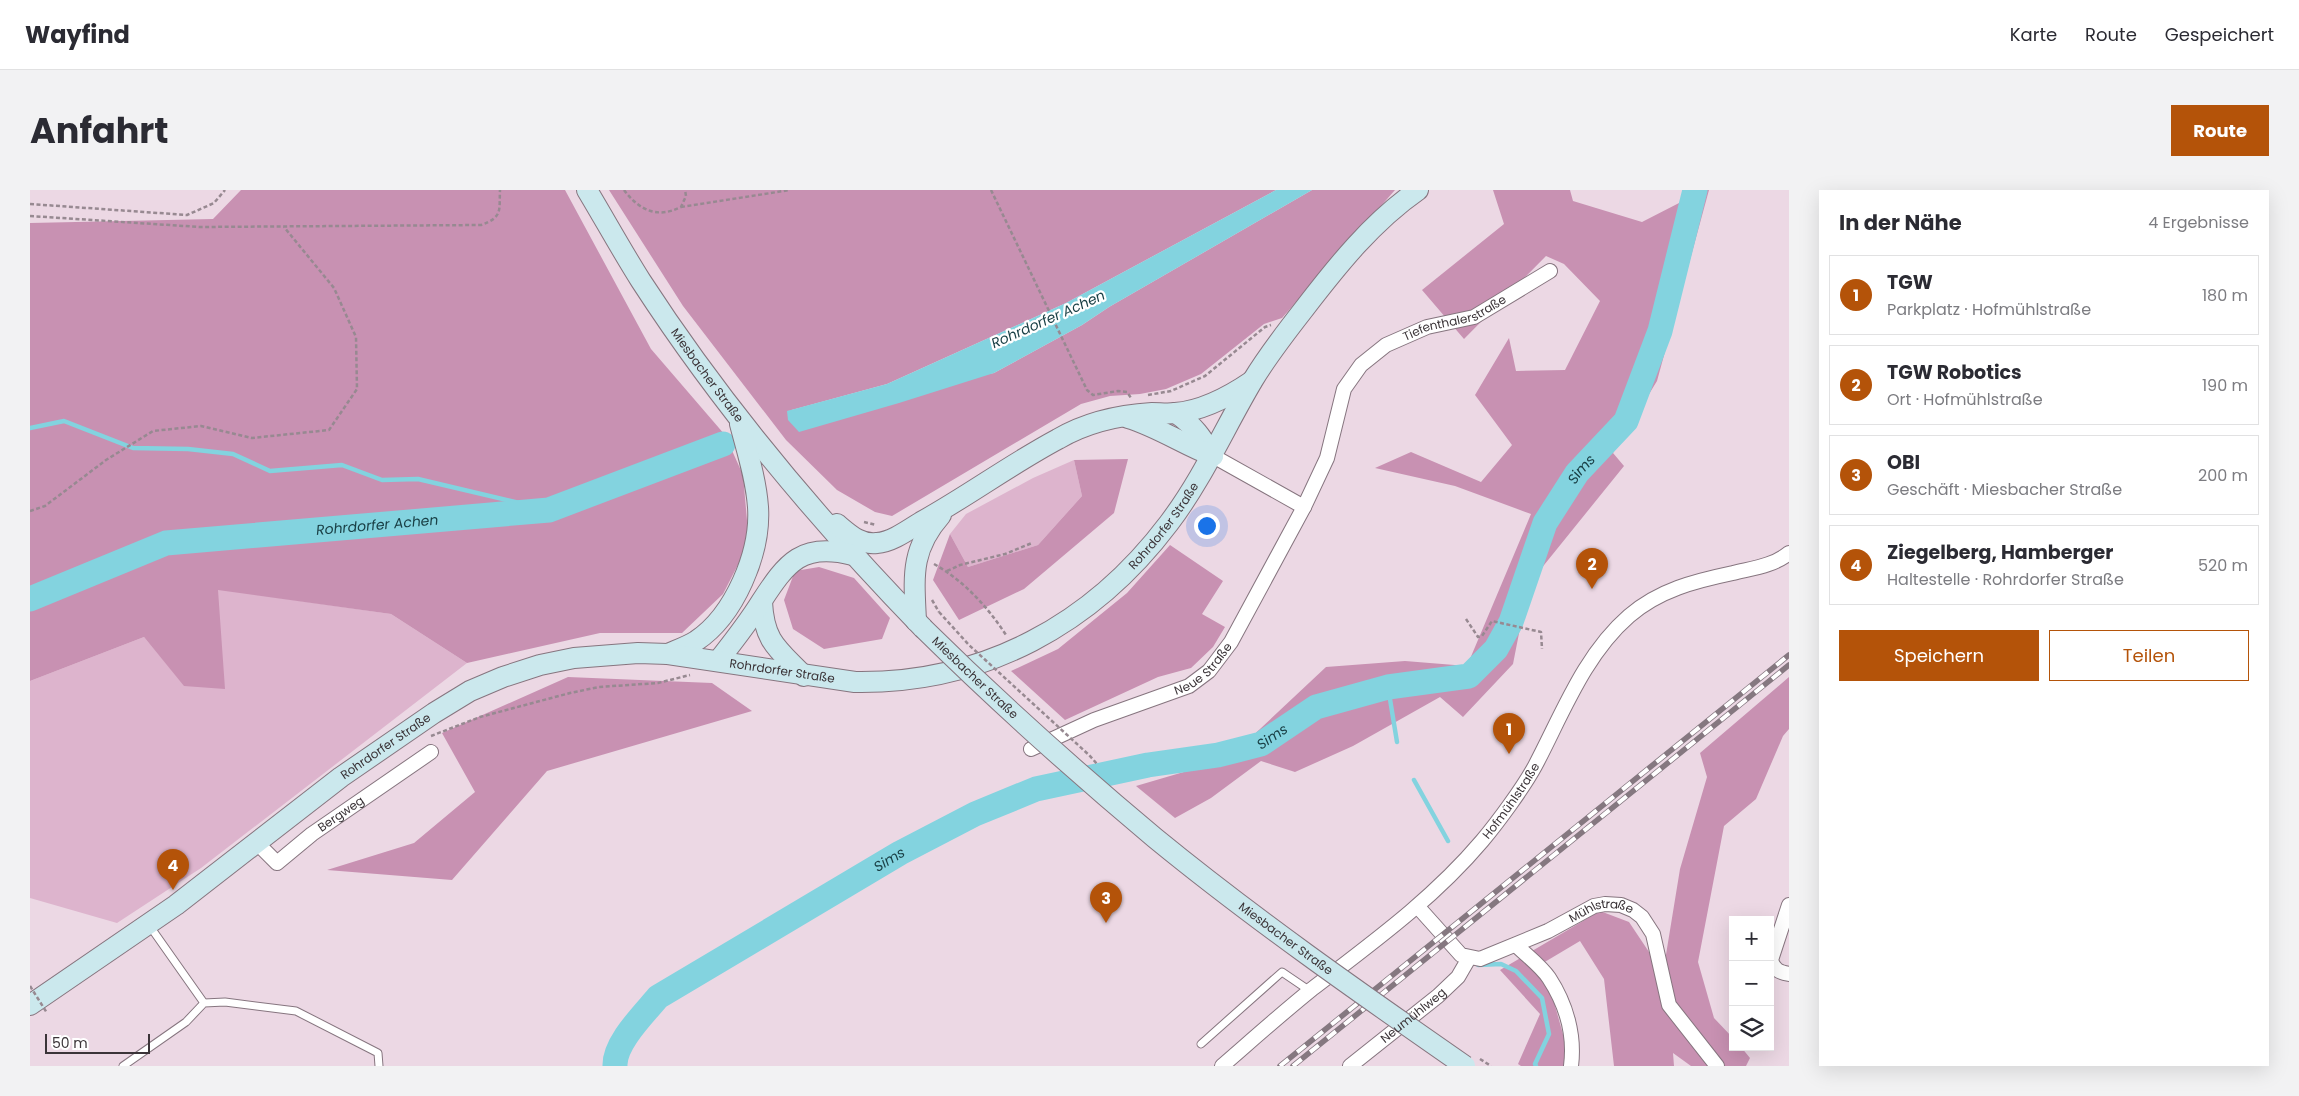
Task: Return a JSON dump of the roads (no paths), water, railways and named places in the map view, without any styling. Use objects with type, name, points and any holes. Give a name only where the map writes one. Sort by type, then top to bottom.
[{"type":"main road","name":"Miesbacher Straße","points":[[587,190],[641,281],[688,350],[739,417],[784,474],[853,555],[919,624],[975,679],[1060,756],[1156,838],[1277,932],[1470,1061]]},
{"type":"main road","name":"Rohrdorfer Straße","points":[[39,1009],[341,777],[434,713],[470,691],[540,665],[574,658],[638,653],[668,654],[804,676],[856,682],[885,683],[950,673],[1016,650],[1078,614],[1114,586],[1142,557],[1170,521],[1212,456],[1269,354],[1338,265],[1395,206],[1418,190]]},
{"type":"main road","points":[[784,474],[802,484],[833,521],[852,536],[864,542],[886,541],[947,508],[1058,439],[1083,426],[1108,419],[1125,418],[1141,414],[1176,413],[1204,406],[1223,398],[1253,380]]},
{"type":"main road","points":[[1176,413],[1197,430],[1212,456]]},
{"type":"main road","points":[[668,654],[696,641],[717,622],[747,572],[754,552],[758,531],[758,507],[754,478],[739,417]]},
{"type":"main road","points":[[1125,418],[1146,423],[1190,447],[1212,456]]},
{"type":"main road","points":[[919,624],[915,567],[920,547],[928,531],[947,508]]},
{"type":"main road","points":[[714,661],[762,602],[769,588],[796,559],[824,550],[853,555]]},
{"type":"main road","points":[[762,602],[764,624],[771,643],[804,676]]},
{"type":"main road","points":[[714,661],[717,622]]},
{"type":"street","name":"Tiefenthalerstraße","points":[[1362,365],[1386,345],[1427,327],[1474,317],[1550,271]]},
{"type":"street","name":"Neue Straße","points":[[1031,749],[1094,720],[1189,686],[1209,671],[1232,642],[1304,506],[1327,458],[1344,389],[1362,365]]},
{"type":"street","points":[[1212,456],[1304,506]]},
{"type":"street","name":"Hofmühlstraße","points":[[1222,1066],[1310,991],[1418,907],[1484,839],[1534,769],[1590,662],[1609,635],[1628,617],[1646,602],[1680,586],[1767,565],[1789,553]]},
{"type":"street","name":"Bergweg","points":[[257,843],[277,863],[427,746]]},
{"type":"street","name":"Mühlstraße","points":[[1469,958],[1480,959],[1548,931],[1594,906],[1605,904],[1621,906],[1632,910],[1642,917],[1653,934],[1668,1005],[1717,1066]]},
{"type":"street","points":[[1783,973],[1773,967],[1771,960],[1789,904]]},
{"type":"street","points":[[1418,907],[1461,955],[1469,958]]},
{"type":"street","points":[[1516,944],[1548,977],[1568,1019],[1572,1034],[1572,1066]]},
{"type":"street","name":"Neumühlweg","points":[[1350,1066],[1438,996],[1458,977],[1469,958]]},
{"type":"lane","points":[[149,924],[204,1003]]},
{"type":"lane","points":[[1202,1044],[1282,972],[1310,991]]},
{"type":"lane","points":[[122,1066],[186,1022],[204,1003],[224,1002],[296,1011],[378,1053],[378,1066]]},
{"type":"water","points":[[1276,190],[1312,190],[1109,307],[1082,325],[994,373],[799,432],[788,420],[787,411],[887,384],[1066,303]]},
{"type":"waterway","name":"Sims","points":[[615,1066],[616,1057],[624,1039],[658,997],[900,853],[975,814],[1036,789],[1148,765],[1218,755],[1261,744],[1316,707],[1388,687],[1469,676],[1496,649],[1511,622],[1545,523],[1577,473],[1626,421],[1660,331],[1695,190]]},
{"type":"waterway","points":[[30,428],[64,421],[133,448],[188,449],[233,454],[270,471],[342,465],[382,480],[418,479],[549,510]]},
{"type":"waterway","name":"Rohrdorfer Achen","points":[[30,599],[166,543],[549,510],[723,444]]},
{"type":"waterway","points":[[1388,687],[1397,742]]},
{"type":"waterway","points":[[1414,780],[1448,841]]},
{"type":"waterway","points":[[1478,965],[1501,964],[1516,971],[1542,998],[1549,1034],[1535,1064],[1536,1066]]},
{"type":"railway","points":[[1280,1066],[1789,655]]},
{"type":"railway","points":[[1293,1066],[1789,665]]},
{"type":"place","name":"TGW Robotics","points":[[1592,589]]},
{"type":"place","name":"TGW","points":[[1509,754]]},
{"type":"place","name":"Ziegelberg, Hamberger","points":[[173,890]]},
{"type":"place","name":"OBI","points":[[1106,923]]}]
